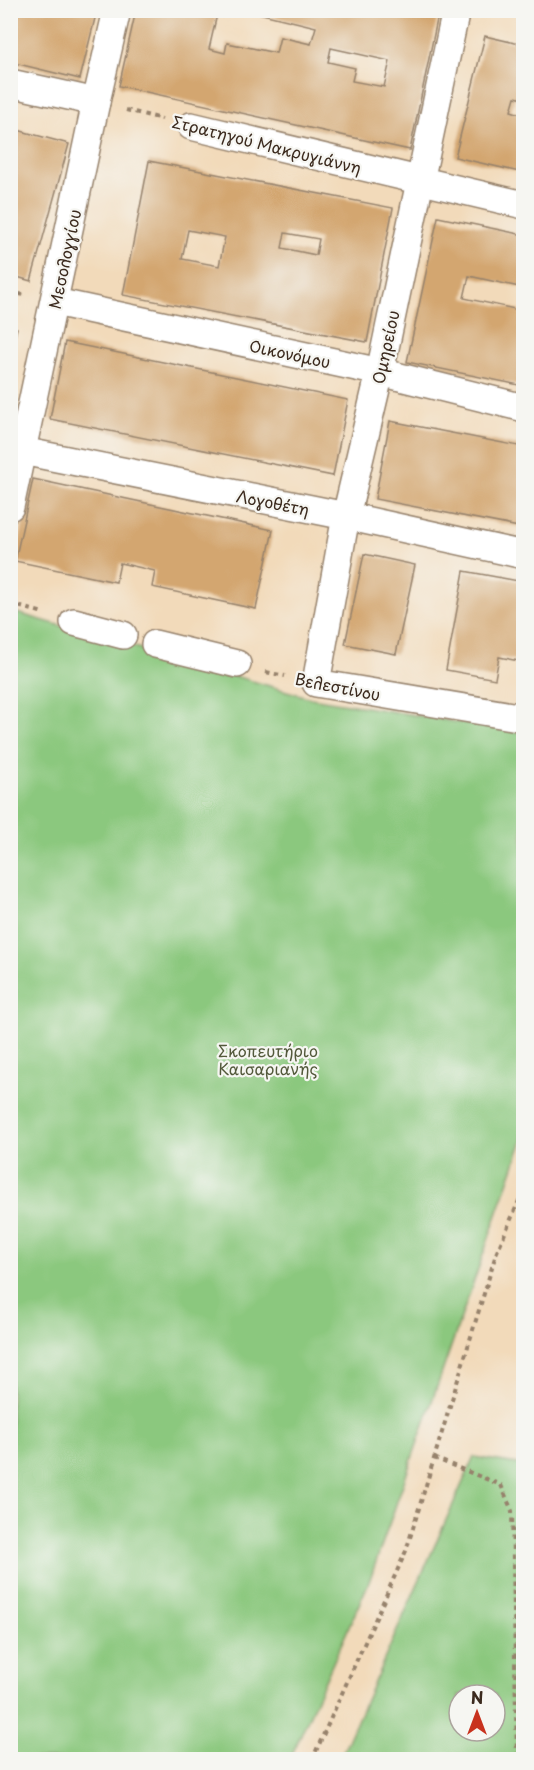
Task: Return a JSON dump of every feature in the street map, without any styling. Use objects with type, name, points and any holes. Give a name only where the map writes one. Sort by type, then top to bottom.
[{"type":"street","name":"Μεσολογγίου","points":[[10,507],[117,10]]},
{"type":"street","name":"Ομηρείου","points":[[316,683],[346,516],[380,372],[456,10]]},
{"type":"street","points":[[10,83],[96,102]]},
{"type":"street","name":"Στρατηγού Μακρυγιάννη","points":[[191,126],[524,205]]},
{"type":"street","name":"Οικονόμου","points":[[55,302],[380,372],[524,408]]},
{"type":"street","name":"Λογοθέτη","points":[[22,451],[346,516],[524,555]]},
{"type":"street","points":[[74,622],[123,635]]},
{"type":"street","points":[[155,644],[237,664]]},
{"type":"street","name":"Βελεστίνου","points":[[316,683],[524,718]]},
{"type":"path","name":"Στρατηγού Μακρυγιάννη","points":[[96,102],[191,126]]},
{"type":"path","name":"Βελεστίνου","points":[[237,664],[316,683]]},
{"type":"path","points":[[312,1760],[406,1551],[496,1254],[524,1190]]},
{"type":"path","points":[[434,1458],[501,1485],[512,1511],[517,1760]]},
{"type":"green space","name":"Σκοπευτήριο Καισαριανής","points":[[10,611],[311,698],[523,733],[523,1140],[369,1582],[290,1759],[11,1759]]},
{"type":"green space","points":[[474,1457],[523,1465],[523,1759],[340,1759]]},
{"type":"building","points":[[10,10],[97,10],[80,79],[10,62]]},
{"type":"building","points":[[136,10],[218,10],[209,49],[225,53],[227,43],[276,53],[280,37],[311,44],[316,27],[246,10],[439,10],[410,150],[119,86]],"holes":[[[331,48],[390,61],[384,87],[352,81],[355,68],[328,62]]]},
{"type":"building","points":[[485,36],[524,45],[524,99],[515,97],[511,111],[524,115],[524,173],[455,157]]},
{"type":"building","points":[[10,128],[69,144],[31,281],[10,275]]},
{"type":"building","points":[[149,161],[393,208],[367,342],[123,295]],"holes":[[[188,230],[225,237],[219,266],[182,259]],[[285,233],[319,239],[316,255],[282,248]]]},
{"type":"building","points":[[438,217],[524,235],[524,288],[469,276],[464,298],[524,311],[524,386],[407,362]]},
{"type":"building","points":[[10,326],[17,328],[11,353],[10,353]]},
{"type":"building","points":[[65,342],[348,400],[333,476],[50,419]]},
{"type":"building","points":[[390,421],[524,447],[524,528],[375,499]]},
{"type":"building","points":[[33,479],[273,530],[256,609],[152,587],[155,571],[120,563],[116,582],[15,561]]},
{"type":"building","points":[[364,554],[415,565],[396,654],[345,644]]},
{"type":"building","points":[[464,571],[524,582],[524,662],[499,657],[495,679],[446,670]]}]
